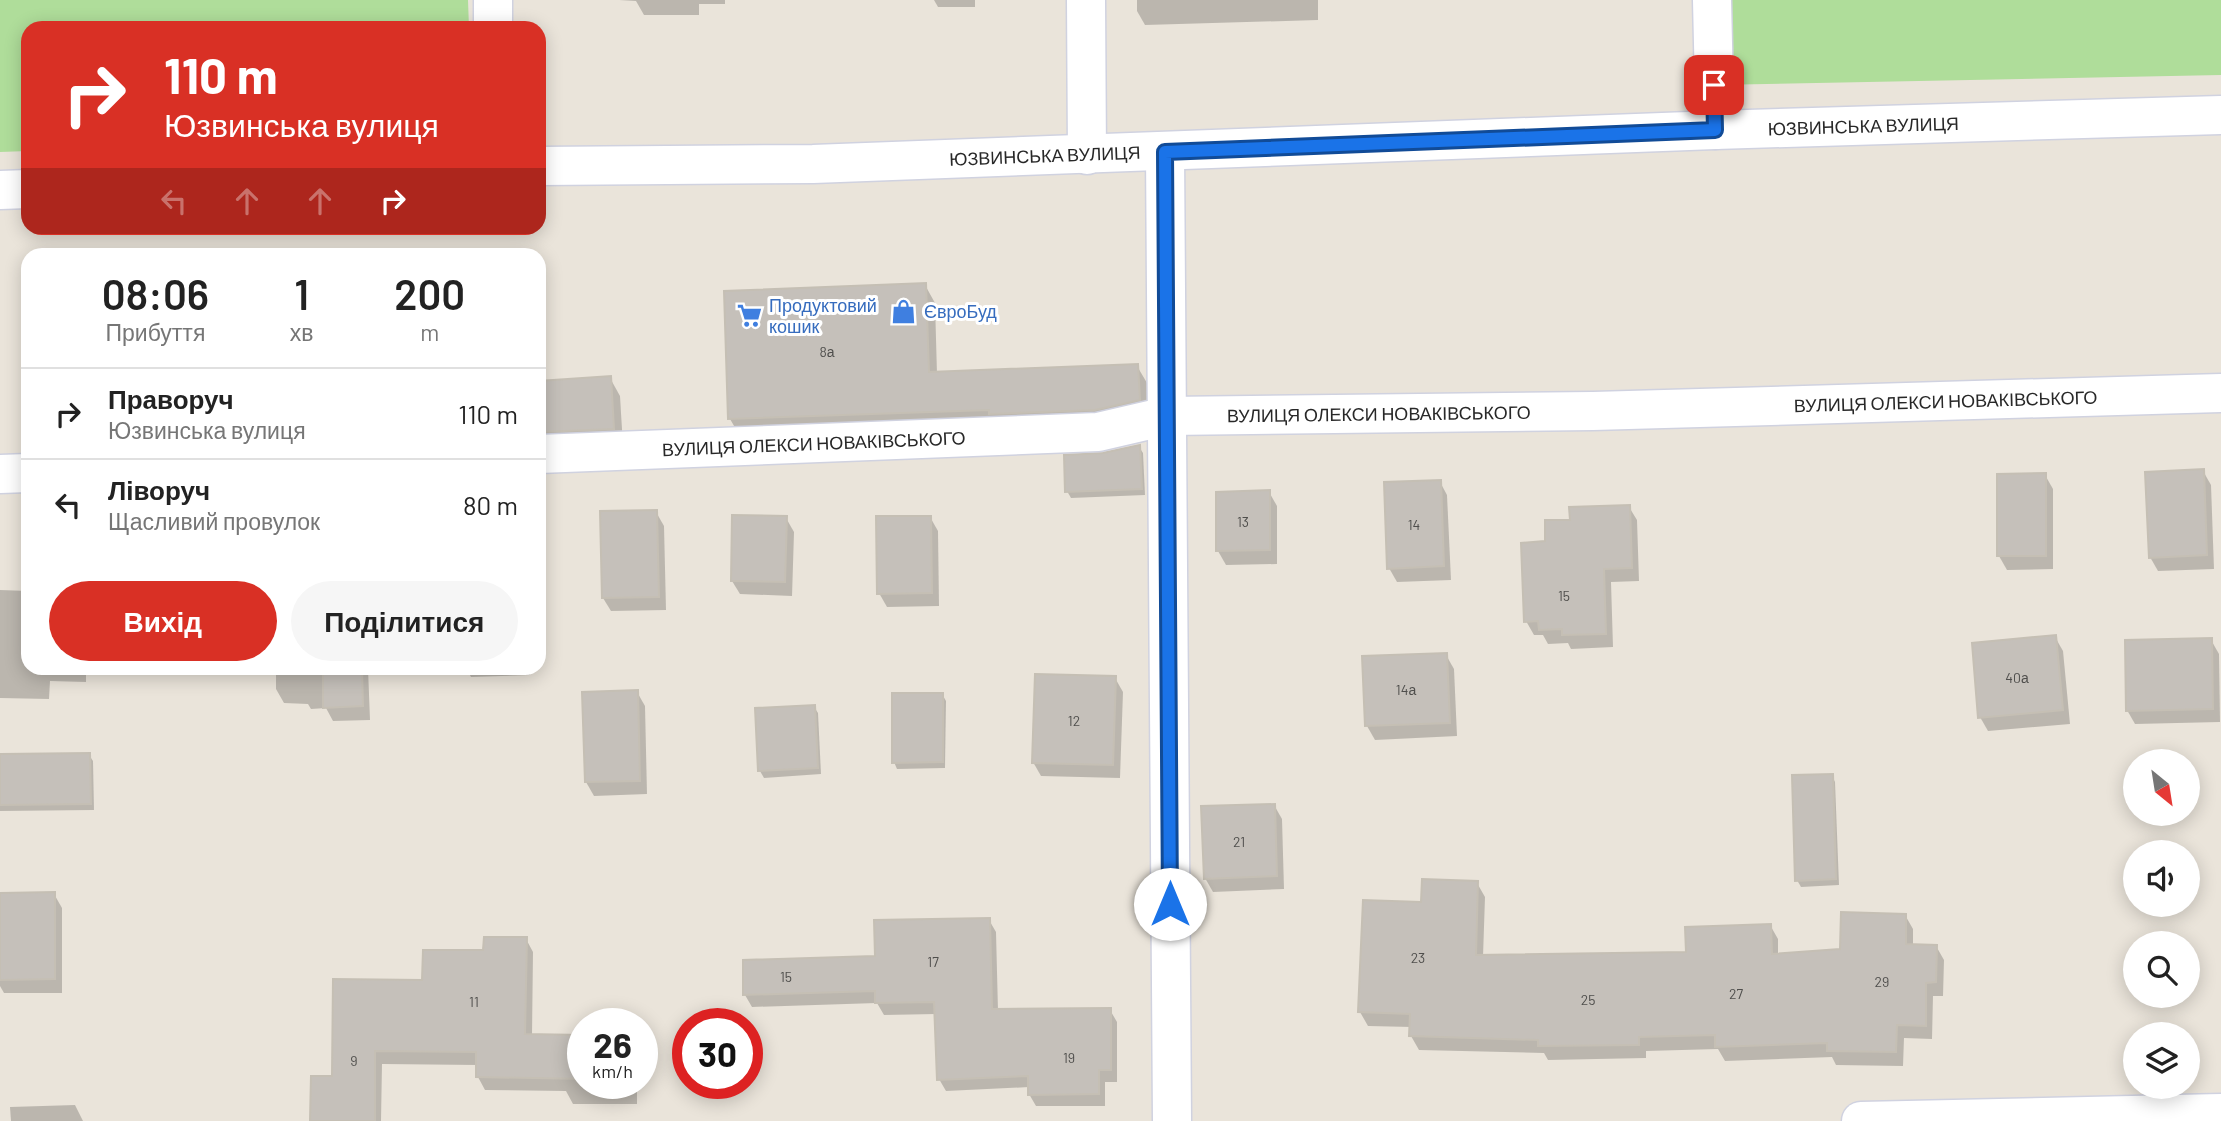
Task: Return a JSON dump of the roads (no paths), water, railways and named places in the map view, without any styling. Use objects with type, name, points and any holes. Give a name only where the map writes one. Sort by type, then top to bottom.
[{"type":"street","points":[[493,0],[493,21]]},
{"type":"street","points":[[1086,0],[1087,155]]},
{"type":"street","points":[[1712,0],[1715,130]]},
{"type":"street","name":"ЮЗВИНСЬКА ВУЛИЦЯ","points":[[546,166],[813,164],[1715,130],[2221,115]]},
{"type":"street","points":[[1165,152],[1172,1121]]},
{"type":"street","points":[[0,190],[21,189]]},
{"type":"street","name":"ВУЛИЦЯ ОЛЕКСИ НОВАКІВСЬКОГО","points":[[546,454],[1098,432],[1167,416],[1593,411],[2221,393]]},
{"type":"street","points":[[0,474],[21,473]]},
{"type":"street","points":[[1861,1121],[2221,1113]]},
{"type":"place","name":"ЄвроБуд","points":[[904,311]]},
{"type":"place","name":"Продуктовий кошик","points":[[749,315]]}]
